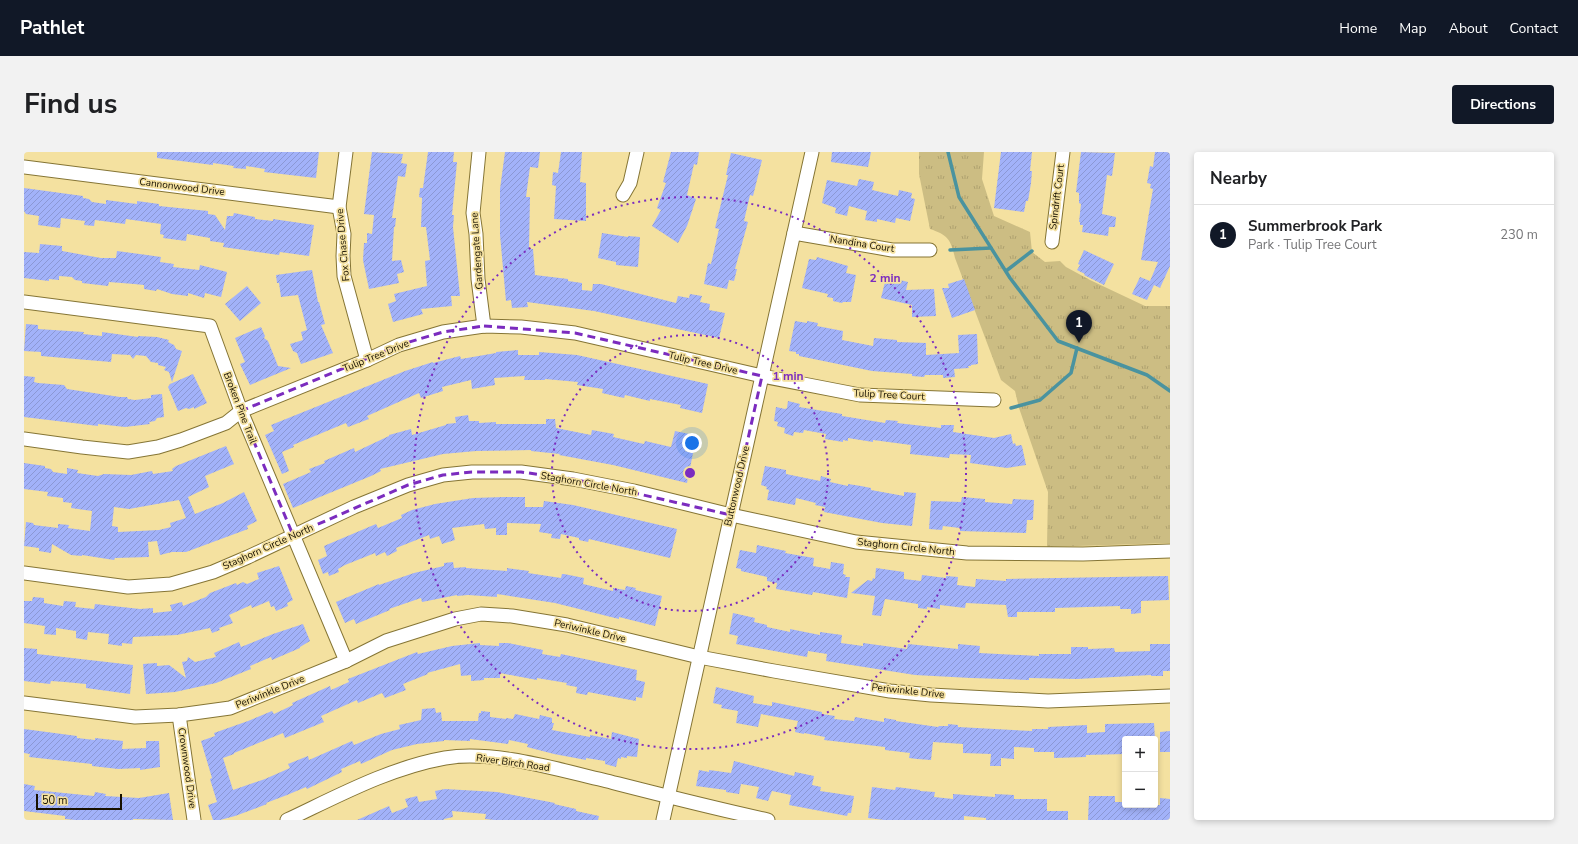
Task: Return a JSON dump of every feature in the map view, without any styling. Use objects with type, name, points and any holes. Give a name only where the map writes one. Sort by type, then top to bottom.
[{"type":"street","name":"Fox Chase Drive","points":[[346,152],[339,207],[344,234],[344,276],[367,360]]},
{"type":"street","name":"Gardengate Lane","points":[[479,152],[473,213],[476,234],[478,279],[484,326]]},
{"type":"street","points":[[623,195],[630,183],[637,152]]},
{"type":"street","name":"Buttonwood Drive","points":[[663,820],[812,152]]},
{"type":"street","name":"Spindrift Court","points":[[1052,242],[1063,152]]},
{"type":"street","name":"Cannonwood Drive","points":[[24,167],[339,207]]},
{"type":"street","name":"Nandina Court","points":[[794,233],[892,250],[930,250]]},
{"type":"street","name":"Broken Pine Trail","points":[[24,302],[210,326],[241,411],[346,661]]},
{"type":"street","name":"Tulip Tree Drive","points":[[24,439],[128,452],[158,448],[226,423],[241,411],[367,360],[399,345],[443,332],[484,326],[521,327],[576,333],[762,376]]},
{"type":"street","name":"Tulip Tree Court","points":[[762,376],[860,395],[994,400]]},
{"type":"street","name":"Staghorn Circle North","points":[[24,573],[128,587],[171,584],[213,572],[354,507],[408,485],[443,475],[472,472],[521,472],[573,479],[856,542],[968,553],[1083,554],[1170,551]]},
{"type":"street","name":"Periwinkle Drive","points":[[24,704],[136,717],[179,715],[230,708],[346,661],[393,639],[455,619],[481,614],[512,616],[567,625],[699,657],[774,672],[890,691],[931,695],[1048,701],[1170,696]]},
{"type":"street","name":"Crownwood Drive","points":[[179,715],[194,820]]},
{"type":"street","name":"River Birch Road","points":[[287,820],[360,785],[415,765],[446,758],[480,757],[536,764],[715,809],[768,820]]},
{"type":"highlighted area","points":[[484,326],[575,333],[762,376],[731,515],[573,479],[521,472],[472,472],[443,475],[408,485],[293,535],[241,411],[399,345],[443,332]]},
{"type":"green space","points":[[919,152],[984,152],[982,179],[994,216],[1030,232],[1032,252],[1045,262],[1060,261],[1066,267],[1090,280],[1145,306],[1170,306],[1170,543],[1047,547],[1048,492],[1019,408],[1015,391],[1001,380],[950,242],[945,236],[930,229],[919,174]]},
{"type":"building","points":[[157,152],[319,152],[316,178],[264,172],[265,169],[246,166],[246,169],[233,168],[234,166],[213,163],[213,165],[157,158]]},
{"type":"building","points":[[372,152],[403,154],[401,163],[407,164],[405,177],[398,176],[392,218],[396,218],[392,261],[401,260],[404,272],[397,274],[399,283],[369,289],[363,260],[364,243],[367,243],[367,233],[372,234],[374,215],[364,214]]},
{"type":"building","points":[[428,152],[454,152],[453,162],[457,162],[452,215],[454,215],[453,227],[460,296],[451,296],[452,306],[421,309],[423,314],[393,322],[388,304],[396,301],[394,294],[427,286],[425,261],[430,260],[426,227],[421,227],[422,198],[419,197],[420,188],[423,188]]},
{"type":"building","points":[[505,152],[540,152],[538,168],[530,167],[526,197],[530,197],[529,249],[533,249],[535,275],[568,279],[568,281],[582,283],[582,290],[592,291],[593,284],[601,284],[676,303],[678,296],[689,298],[690,294],[702,296],[700,302],[710,304],[709,310],[725,313],[719,338],[594,311],[527,302],[528,307],[512,308],[511,300],[506,301],[500,235],[500,189]]},
{"type":"building","points":[[561,152],[582,152],[580,182],[586,183],[586,221],[554,219],[556,186],[552,185],[553,172],[558,173]]},
{"type":"building","points":[[671,152],[699,152],[697,165],[694,164],[687,195],[696,199],[687,226],[678,243],[652,226],[661,210],[657,208],[666,183],[663,182]]},
{"type":"building","points":[[832,152],[871,152],[868,167],[831,162]]},
{"type":"building","points":[[1001,152],[1032,152],[1030,171],[1032,171],[1031,183],[1028,201],[1026,201],[1024,212],[994,208]]},
{"type":"building","points":[[1081,152],[1115,153],[1112,176],[1107,175],[1102,214],[1116,217],[1115,227],[1109,227],[1108,236],[1082,232],[1083,225],[1080,225],[1079,222],[1081,204],[1079,203],[1079,193],[1076,192]]},
{"type":"building","points":[[1155,152],[1170,152],[1170,266],[1160,288],[1154,285],[1147,300],[1132,294],[1140,277],[1150,281],[1158,262],[1141,260],[1153,189],[1150,188],[1151,184],[1147,183],[1150,166],[1153,167]]},
{"type":"building","points":[[731,153],[762,160],[753,196],[750,195],[744,221],[748,222],[735,269],[737,269],[734,281],[729,280],[727,289],[704,284],[708,263],[711,264],[719,229],[715,228],[728,175],[726,175]]},
{"type":"building","points":[[859,179],[874,182],[872,190],[898,196],[899,190],[912,193],[911,198],[915,199],[910,221],[896,218],[895,223],[877,219],[877,222],[865,220],[867,211],[849,206],[847,216],[835,213],[836,208],[822,203],[827,180],[857,186]]},
{"type":"building","points":[[24,188],[83,196],[83,198],[89,199],[92,202],[106,204],[106,200],[137,204],[137,201],[159,204],[159,206],[208,211],[208,214],[215,215],[225,230],[227,216],[233,216],[234,213],[255,217],[255,219],[273,221],[273,219],[314,225],[309,256],[280,252],[279,255],[223,247],[224,243],[210,241],[210,238],[187,234],[186,241],[163,238],[164,235],[160,234],[161,224],[126,219],[125,224],[95,220],[94,226],[84,225],[85,221],[61,218],[60,228],[38,225],[39,216],[26,214],[24,211]]},
{"type":"building","points":[[602,233],[628,237],[640,237],[638,267],[616,265],[616,262],[598,258]]},
{"type":"building","points":[[40,244],[62,246],[62,251],[101,258],[116,258],[117,251],[161,257],[160,262],[174,264],[173,267],[199,270],[200,265],[227,272],[221,297],[205,293],[204,298],[188,293],[188,296],[172,294],[157,289],[156,291],[144,289],[144,285],[109,282],[108,286],[82,283],[82,281],[75,280],[72,277],[59,276],[59,280],[49,279],[49,281],[24,278],[24,252],[39,253]]},
{"type":"building","points":[[1084,250],[1114,264],[1104,285],[1077,270]]},
{"type":"building","points":[[817,257],[848,266],[846,273],[856,275],[851,302],[842,303],[833,301],[833,298],[827,297],[828,294],[802,288],[809,259],[816,260]]},
{"type":"building","points":[[312,270],[318,302],[325,324],[321,325],[333,353],[301,364],[297,353],[293,351],[290,344],[303,340],[301,332],[307,330],[298,295],[281,297],[276,275]]},
{"type":"building","points":[[887,274],[901,277],[900,280],[908,282],[906,290],[934,289],[936,316],[912,317],[912,305],[881,298]]},
{"type":"building","points":[[964,279],[975,310],[952,318],[942,288],[949,288],[948,284]]},
{"type":"building","points":[[247,286],[261,303],[240,321],[225,304]]},
{"type":"building","points":[[795,321],[818,323],[817,326],[843,331],[842,340],[873,346],[874,338],[897,340],[897,342],[926,343],[926,355],[959,353],[958,335],[977,334],[978,364],[968,366],[969,368],[954,369],[955,377],[943,378],[943,375],[925,375],[924,377],[912,376],[912,374],[872,371],[799,356],[796,352],[789,351]]},
{"type":"building","points":[[26,324],[38,325],[38,329],[84,332],[83,334],[102,336],[102,332],[138,337],[157,337],[169,340],[168,342],[174,345],[176,349],[182,351],[172,382],[169,372],[164,370],[166,367],[158,365],[158,363],[151,362],[146,356],[136,355],[133,359],[130,355],[112,354],[111,362],[41,356],[41,352],[24,351]]},
{"type":"building","points":[[261,327],[265,336],[264,338],[268,341],[278,366],[291,368],[250,385],[240,364],[245,362],[235,338]]},
{"type":"building","points":[[518,350],[518,355],[539,355],[539,352],[577,355],[708,384],[702,413],[680,408],[681,405],[650,399],[650,401],[625,395],[624,398],[602,393],[603,389],[577,385],[578,382],[545,379],[524,380],[525,376],[494,378],[495,385],[472,389],[471,380],[442,387],[443,391],[421,398],[419,393],[367,416],[369,419],[348,427],[346,423],[293,445],[294,447],[282,452],[289,471],[282,474],[265,435],[274,431],[271,425],[405,371],[433,362],[460,356],[461,359],[496,352]]},
{"type":"building","points":[[193,374],[207,403],[194,409],[194,407],[178,411],[168,387],[170,384]]},
{"type":"building","points":[[24,376],[35,377],[34,382],[38,383],[64,385],[67,389],[127,397],[128,399],[135,400],[151,398],[151,395],[162,394],[164,417],[157,418],[155,421],[149,422],[150,424],[125,427],[98,424],[98,426],[24,417]]},
{"type":"building","points":[[788,401],[800,404],[799,407],[885,423],[886,420],[898,421],[897,423],[941,428],[941,425],[954,425],[953,432],[994,438],[1011,434],[1013,444],[1015,443],[1016,446],[1022,446],[1026,465],[1007,468],[970,463],[971,455],[950,454],[949,458],[910,454],[911,445],[873,440],[873,442],[848,438],[848,441],[843,440],[843,442],[825,439],[826,434],[804,430],[803,433],[794,432],[793,436],[784,433],[785,428],[777,426],[778,422],[774,421],[776,407],[787,408]]},
{"type":"building","points":[[468,415],[469,421],[479,421],[479,423],[496,422],[496,424],[546,424],[546,419],[555,419],[556,428],[591,435],[592,430],[614,434],[613,437],[644,444],[645,441],[671,447],[675,431],[689,434],[685,451],[693,453],[687,483],[613,465],[559,455],[560,454],[531,450],[476,451],[443,454],[380,469],[381,471],[371,476],[293,508],[283,484],[311,472],[309,469],[325,463],[324,461],[354,448],[355,452],[389,435],[411,429],[412,435],[446,424],[456,423],[455,417]]},
{"type":"building","points":[[226,446],[234,464],[205,476],[209,487],[188,497],[195,514],[223,503],[244,492],[257,521],[247,526],[248,529],[186,552],[172,552],[160,555],[157,541],[148,542],[149,557],[115,558],[114,560],[82,555],[71,555],[52,544],[51,553],[39,551],[39,548],[24,546],[26,522],[33,523],[34,525],[58,528],[58,524],[69,525],[68,528],[90,531],[92,511],[71,508],[72,503],[63,502],[63,498],[47,496],[48,492],[24,489],[24,463],[45,466],[45,468],[51,469],[53,472],[67,474],[67,468],[78,470],[77,473],[98,476],[104,474],[131,475],[152,471],[153,474],[173,471],[172,469]],"holes":[[[179,500],[186,518],[170,523],[171,527],[159,530],[118,532],[118,527],[112,526],[114,507],[129,509]]]},
{"type":"building","points":[[765,466],[786,470],[786,474],[820,481],[821,476],[831,479],[830,482],[848,486],[848,484],[861,486],[871,488],[871,490],[904,496],[904,492],[916,493],[912,526],[882,523],[824,512],[825,507],[796,498],[795,505],[767,500],[769,490],[766,489],[767,487],[761,485]]},
{"type":"building","points":[[525,497],[525,507],[543,507],[544,501],[573,505],[677,529],[670,558],[589,539],[588,542],[579,540],[579,538],[561,534],[560,539],[551,538],[552,534],[539,532],[541,524],[507,523],[507,535],[496,535],[496,528],[485,529],[484,524],[452,528],[455,540],[442,544],[439,536],[430,539],[429,535],[396,548],[397,551],[387,556],[385,552],[376,556],[375,553],[345,565],[338,569],[339,572],[329,576],[328,572],[323,574],[318,560],[327,556],[324,546],[376,524],[378,528],[402,518],[401,515],[412,510],[435,504],[473,498]]},
{"type":"building","points":[[962,497],[985,499],[985,502],[1012,504],[1013,499],[1034,500],[1033,520],[1027,520],[1026,533],[960,531],[960,528],[943,526],[942,530],[929,529],[931,501],[961,502]]},
{"type":"building","points":[[757,545],[786,551],[785,553],[814,558],[813,566],[830,569],[831,562],[844,564],[843,574],[846,575],[845,577],[850,577],[847,598],[813,592],[812,595],[776,589],[777,583],[767,581],[767,577],[741,571],[741,569],[736,568],[740,550],[756,553]]},
{"type":"building","points":[[453,562],[454,568],[466,567],[507,571],[507,568],[561,578],[562,574],[564,574],[584,578],[583,584],[613,591],[613,588],[625,590],[626,586],[636,588],[635,590],[662,596],[655,626],[619,617],[619,619],[555,603],[497,594],[497,597],[457,595],[422,602],[421,598],[389,609],[390,610],[356,624],[354,619],[345,623],[336,602],[379,584],[414,573],[444,566],[444,563]]},
{"type":"building","points":[[279,566],[293,600],[287,603],[288,606],[276,611],[274,606],[271,607],[269,601],[252,608],[251,605],[229,615],[233,623],[219,628],[220,630],[212,633],[210,628],[177,635],[133,637],[132,644],[122,643],[122,646],[108,644],[109,634],[88,632],[87,640],[76,638],[76,631],[56,628],[56,635],[44,634],[45,626],[24,623],[24,601],[32,601],[33,597],[44,598],[44,603],[63,606],[64,601],[76,602],[75,607],[94,609],[95,604],[140,609],[153,608],[153,613],[172,611],[170,605],[182,602],[183,606],[236,583],[237,585],[243,582],[247,584],[259,579],[257,573]]},
{"type":"building","points":[[876,568],[904,572],[904,579],[921,581],[922,575],[946,578],[946,576],[958,577],[957,585],[975,587],[976,579],[1006,581],[1006,579],[1168,576],[1169,600],[1141,601],[1141,613],[1131,614],[1131,609],[1120,609],[1120,606],[1055,608],[1055,612],[1017,612],[1017,617],[1008,617],[1006,605],[966,603],[965,608],[940,605],[940,609],[927,607],[927,609],[918,608],[918,604],[885,599],[881,616],[872,615],[875,596],[851,593],[868,580],[872,581],[873,578],[875,579]]},
{"type":"building","points":[[733,613],[755,618],[754,622],[767,625],[767,627],[790,632],[790,629],[820,635],[820,632],[842,635],[841,643],[863,646],[863,643],[907,649],[908,644],[958,649],[958,644],[980,646],[979,653],[1039,656],[1039,654],[1071,654],[1071,647],[1088,647],[1088,649],[1114,648],[1115,652],[1150,651],[1150,644],[1170,644],[1170,671],[1163,671],[1163,676],[1151,675],[1077,679],[1029,678],[1029,680],[915,675],[826,661],[827,654],[808,651],[807,657],[736,644],[738,636],[729,634]]},
{"type":"building","points":[[303,624],[310,641],[300,648],[272,660],[271,657],[250,666],[251,669],[216,683],[175,692],[146,694],[143,664],[157,663],[157,666],[169,665],[186,678],[182,662],[187,661],[188,657],[195,662],[216,657],[214,653],[239,642],[241,647]]},
{"type":"building","points":[[480,643],[480,645],[499,646],[499,643],[508,643],[543,650],[542,654],[560,657],[561,654],[637,670],[636,680],[645,682],[642,698],[636,697],[636,701],[588,692],[587,695],[576,693],[577,687],[566,685],[567,683],[537,678],[537,680],[500,673],[500,678],[484,678],[484,680],[471,681],[471,675],[461,676],[460,664],[427,673],[428,674],[403,684],[406,690],[385,698],[382,693],[358,703],[357,700],[321,716],[324,722],[285,738],[283,733],[223,758],[233,790],[265,779],[290,768],[288,764],[308,756],[309,760],[352,741],[354,745],[381,734],[400,729],[399,725],[421,720],[422,709],[435,708],[436,713],[441,712],[442,721],[478,721],[479,713],[481,713],[481,711],[490,712],[490,717],[506,719],[513,719],[515,714],[539,719],[540,715],[552,718],[552,723],[554,723],[552,730],[611,739],[612,732],[639,739],[637,757],[627,756],[627,758],[618,758],[616,767],[605,764],[605,761],[586,758],[586,760],[554,754],[527,747],[528,744],[509,740],[508,744],[470,739],[470,741],[444,740],[417,744],[392,750],[361,764],[360,761],[341,769],[342,772],[307,789],[306,787],[235,816],[220,820],[213,820],[208,805],[217,802],[210,779],[212,778],[201,741],[215,736],[214,733],[272,711],[274,714],[293,705],[292,703],[330,686],[331,690],[349,682],[348,679],[417,652],[418,654],[452,646]]},
{"type":"building","points":[[24,648],[37,649],[37,654],[133,665],[130,694],[86,688],[86,684],[51,681],[50,684],[24,681]]},
{"type":"building","points":[[716,687],[754,696],[753,703],[772,706],[772,702],[822,712],[822,714],[835,716],[834,719],[854,721],[855,717],[884,722],[884,718],[938,727],[948,726],[948,724],[958,725],[958,727],[1032,731],[1032,729],[1048,729],[1048,727],[1087,725],[1087,733],[1105,732],[1105,724],[1154,723],[1155,736],[1122,736],[1122,754],[1086,755],[1086,757],[1054,758],[1054,752],[1034,752],[1034,748],[1014,747],[1014,759],[1001,758],[1001,766],[990,766],[991,754],[963,753],[963,744],[933,742],[931,760],[909,758],[910,753],[885,750],[885,747],[824,740],[825,737],[795,732],[798,721],[761,714],[758,727],[736,723],[738,711],[721,708],[722,705],[713,703]]},
{"type":"building","points":[[24,729],[77,736],[77,738],[123,741],[122,749],[146,748],[146,741],[159,741],[160,767],[140,770],[140,768],[118,769],[92,766],[92,764],[29,757],[30,754],[24,753]]},
{"type":"building","points":[[1170,731],[1170,752],[1160,752],[1160,732]]},
{"type":"building","points":[[734,761],[794,776],[795,772],[814,776],[812,785],[821,787],[820,791],[854,796],[851,813],[848,813],[847,816],[789,805],[791,795],[772,791],[768,801],[756,798],[759,787],[741,784],[739,794],[726,792],[726,790],[696,786],[699,770],[731,773]]},
{"type":"building","points":[[24,784],[35,786],[34,790],[94,796],[95,792],[106,794],[105,796],[139,798],[169,793],[173,820],[75,820],[65,819],[65,816],[24,811]]},
{"type":"building","points":[[872,787],[895,790],[896,787],[935,792],[934,797],[953,799],[953,794],[995,797],[995,794],[1014,795],[1014,799],[1047,799],[1047,811],[1068,811],[1068,820],[986,820],[986,818],[964,816],[964,820],[884,820],[868,818]]},
{"type":"building","points":[[445,789],[497,792],[555,803],[554,804],[576,809],[576,811],[599,816],[598,820],[494,820],[485,819],[486,814],[452,811],[453,817],[444,820],[357,820],[389,806],[392,813],[408,807],[405,799],[417,796],[419,802],[437,799],[435,791]]},
{"type":"building","points":[[1089,796],[1115,796],[1115,802],[1122,802],[1122,808],[1158,808],[1158,805],[1160,805],[1160,798],[1170,799],[1170,820],[1088,820]]},
{"type":"waterway","points":[[948,152],[959,197],[1010,278],[1058,341],[1147,375],[1170,391]]},
{"type":"waterway","points":[[950,250],[991,248]]},
{"type":"waterway","points":[[1006,271],[1032,251]]},
{"type":"waterway","points":[[1011,408],[1040,400],[1071,373],[1077,348]]},
{"type":"place","name":"Summerbrook Park","points":[[1079,343]]}]
